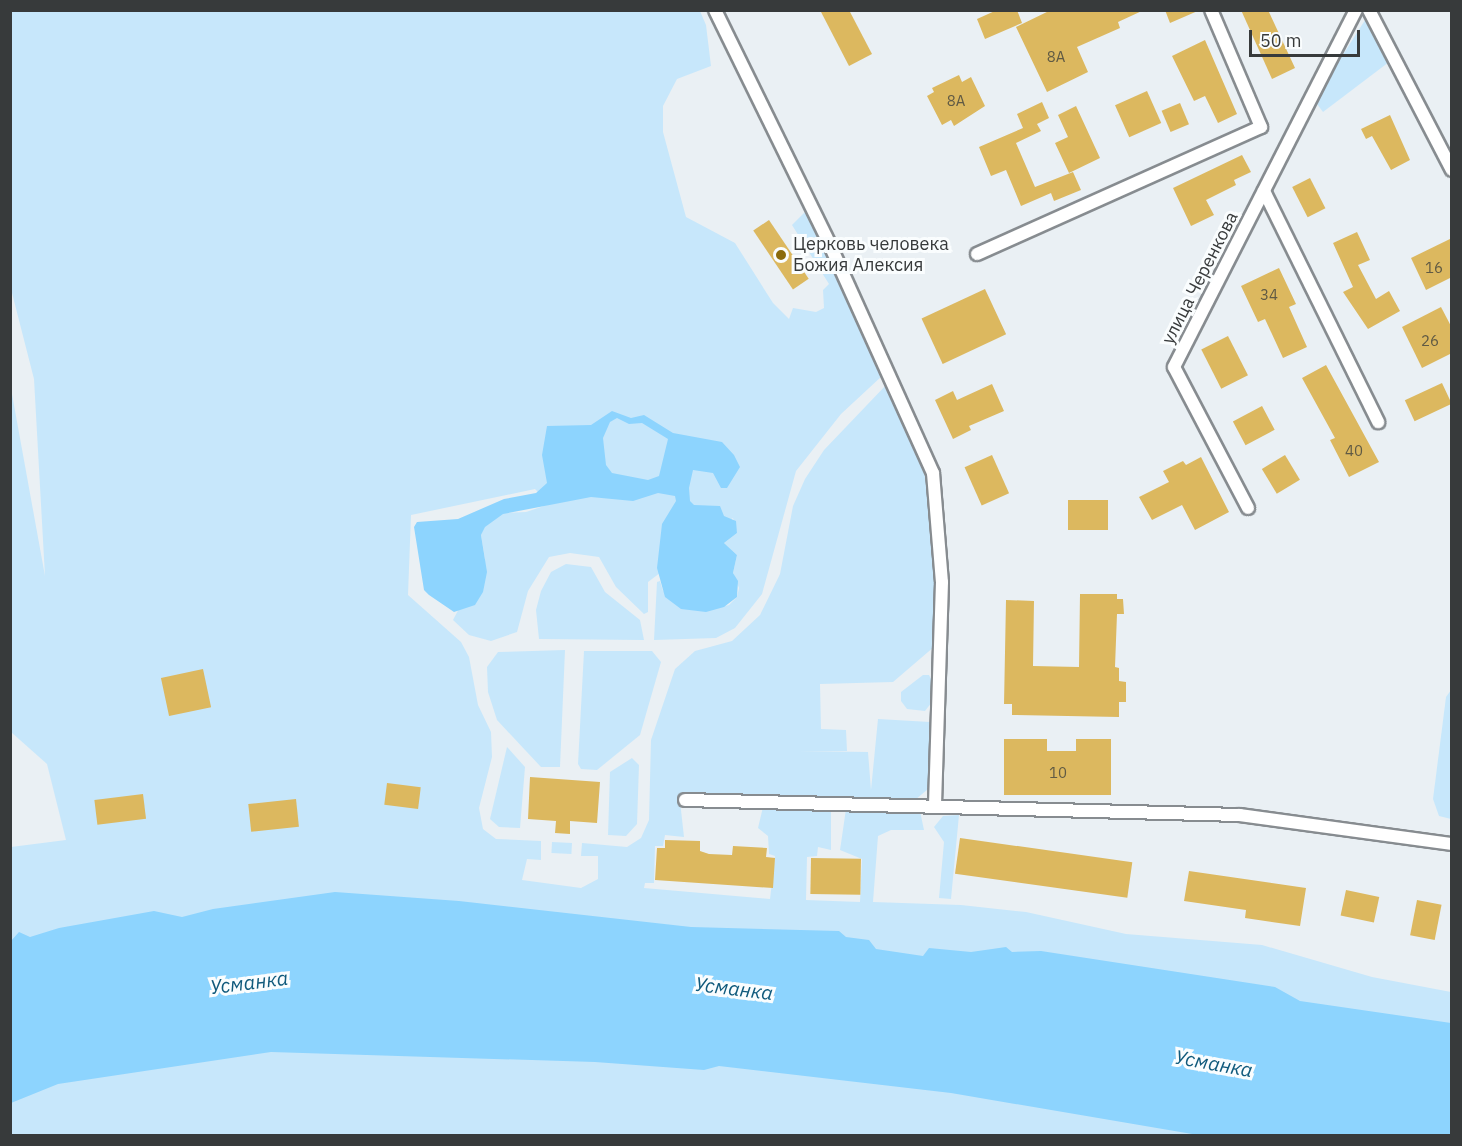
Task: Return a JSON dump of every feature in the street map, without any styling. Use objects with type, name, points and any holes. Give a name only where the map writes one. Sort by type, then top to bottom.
[{"type":"street","points":[[715,10],[820,223],[933,473],[942,582],[935,807]]},
{"type":"street","points":[[977,254],[1261,127],[1211,10]]},
{"type":"street","name":"улица Черенкова","points":[[1248,508],[1174,367],[1356,10]]},
{"type":"street","points":[[1369,10],[1452,170]]},
{"type":"street","points":[[1264,191],[1378,422]]},
{"type":"street","points":[[685,800],[1240,815],[1452,844]]},
{"type":"shaded area","points":[[11,11],[700,11],[706,25],[711,66],[677,79],[663,106],[663,132],[686,217],[735,243],[773,303],[789,319],[793,308],[816,312],[824,308],[823,290],[829,284],[792,225],[808,209],[882,376],[841,414],[796,471],[762,594],[735,628],[716,638],[654,640],[657,582],[660,581],[663,591],[717,608],[729,605],[737,597],[739,588],[733,573],[737,555],[724,543],[737,533],[733,518],[648,582],[648,612],[644,614],[616,587],[599,557],[570,553],[549,557],[528,591],[517,632],[491,641],[469,635],[453,620],[485,559],[481,535],[484,527],[503,513],[526,512],[550,504],[535,489],[411,515],[408,595],[461,642],[469,657],[478,705],[491,732],[492,757],[479,808],[483,829],[496,839],[541,841],[541,860],[527,859],[522,880],[581,888],[598,879],[598,856],[581,856],[582,843],[627,847],[641,838],[649,820],[651,740],[675,669],[695,651],[732,641],[760,615],[780,574],[793,506],[805,479],[824,450],[888,383],[929,486],[935,547],[935,646],[893,682],[820,684],[821,729],[846,730],[847,751],[799,751],[868,752],[871,790],[878,719],[930,722],[928,789],[915,800],[680,801],[684,837],[665,835],[663,846],[655,846],[654,883],[645,883],[644,888],[770,899],[775,856],[769,854],[768,836],[758,828],[763,807],[831,809],[831,850],[818,847],[817,856],[807,857],[806,900],[860,902],[862,859],[840,850],[846,809],[920,811],[924,830],[891,830],[878,836],[873,902],[961,905],[1026,912],[1126,934],[1262,945],[1372,977],[1451,992],[1451,1135],[11,1135],[11,847],[66,840],[47,764],[11,732],[10,383],[45,576],[34,379],[11,289]]},
{"type":"shaded area","points":[[1367,17],[1389,62],[1323,112],[1314,100]]},
{"type":"shaded area","points":[[566,564],[591,567],[605,592],[640,620],[644,640],[539,639],[536,610],[541,591],[551,572]]},
{"type":"shaded area","points":[[565,650],[560,767],[541,767],[497,720],[488,692],[487,667],[498,652]]},
{"type":"shaded area","points":[[584,651],[652,651],[661,662],[640,735],[597,770],[581,769],[578,764]]},
{"type":"shaded area","points":[[923,675],[929,675],[932,681],[932,702],[925,711],[907,709],[901,701],[901,692]]},
{"type":"shaded area","points":[[1451,690],[1451,819],[1439,816],[1433,799],[1446,697]]},
{"type":"shaded area","points":[[507,747],[525,767],[520,828],[499,827],[490,819]]},
{"type":"shaded area","points":[[632,758],[639,765],[637,824],[626,836],[608,835],[610,772]]},
{"type":"shaded area","points":[[959,815],[951,899],[939,898],[944,842],[934,827],[943,816]]},
{"type":"shaded area","points":[[552,842],[572,843],[571,854],[551,853]]},
{"type":"water","points":[[612,411],[631,418],[644,415],[673,433],[722,442],[734,455],[740,467],[727,488],[721,488],[713,473],[693,470],[689,488],[690,501],[694,505],[720,506],[724,516],[736,521],[737,533],[724,543],[737,555],[733,573],[738,581],[737,597],[724,607],[706,612],[681,609],[665,597],[657,568],[662,524],[676,501],[675,496],[658,493],[633,501],[591,497],[503,514],[485,527],[481,535],[487,572],[483,592],[475,605],[454,612],[429,595],[424,590],[414,527],[417,522],[458,519],[504,499],[536,493],[547,483],[542,455],[547,426],[591,425]],"holes":[[[617,418],[629,424],[642,423],[668,439],[659,476],[648,480],[612,473],[606,465],[603,438],[610,422]]]},
{"type":"water","name":"Усманка","points":[[335,892],[459,901],[691,927],[839,931],[846,937],[869,940],[876,949],[923,956],[929,948],[971,952],[1006,947],[1012,952],[1041,951],[1275,987],[1300,1001],[1451,1023],[1451,1135],[1198,1135],[951,1093],[719,1066],[704,1070],[595,1062],[271,1052],[58,1084],[11,1103],[11,941],[19,932],[30,937],[59,928],[154,911],[182,917],[213,909]]},
{"type":"building","points":[[820,10],[849,10],[872,54],[849,66]]},
{"type":"building","points":[[997,10],[1017,10],[1022,23],[985,39],[977,19]]},
{"type":"building","points":[[1051,10],[1144,10],[1118,22],[1120,28],[1077,47],[1088,72],[1047,92],[1016,27]]},
{"type":"building","points":[[1165,10],[1200,10],[1170,23]]},
{"type":"building","points":[[1241,10],[1268,10],[1295,68],[1272,79]]},
{"type":"building","points":[[1205,40],[1237,114],[1218,123],[1205,96],[1194,101],[1172,56]]},
{"type":"building","points":[[959,75],[962,82],[971,77],[985,106],[954,126],[951,120],[942,125],[927,96],[934,92],[932,88]]},
{"type":"building","points":[[1147,91],[1161,123],[1129,137],[1115,105]]},
{"type":"building","points":[[1042,102],[1049,118],[1037,124],[1041,131],[1016,143],[1035,187],[1073,172],[1081,190],[1054,201],[1051,193],[1021,206],[1006,170],[991,176],[979,147],[1023,128],[1017,114]]},
{"type":"building","points":[[1180,103],[1189,124],[1171,132],[1162,111]]},
{"type":"building","points":[[1076,106],[1100,158],[1069,173],[1055,143],[1068,137],[1058,115]]},
{"type":"building","points":[[1390,115],[1410,160],[1391,170],[1372,136],[1366,139],[1361,129]]},
{"type":"building","points":[[1242,155],[1251,172],[1234,180],[1236,185],[1206,200],[1214,215],[1191,226],[1173,188]]},
{"type":"building","points":[[1310,178],[1325,208],[1308,217],[1292,187]]},
{"type":"building","name":"Церковь человека Божия Алексия","points":[[769,220],[809,279],[793,289],[753,231]]},
{"type":"building","points":[[1357,232],[1370,260],[1358,265],[1376,299],[1389,291],[1400,311],[1368,329],[1343,292],[1353,287],[1333,243]]},
{"type":"building","points":[[1452,238],[1452,277],[1426,290],[1411,258]]},
{"type":"building","points":[[1279,268],[1296,304],[1289,307],[1307,347],[1283,358],[1265,319],[1258,322],[1241,286]]},
{"type":"building","points":[[985,289],[1006,334],[943,364],[922,319]]},
{"type":"building","points":[[1441,307],[1452,328],[1452,353],[1422,368],[1402,327]]},
{"type":"building","points":[[1228,336],[1248,375],[1221,389],[1201,350]]},
{"type":"building","points":[[1326,365],[1379,462],[1349,477],[1330,440],[1335,438],[1302,378]]},
{"type":"building","points":[[1442,383],[1452,404],[1415,421],[1405,400]]},
{"type":"building","points":[[992,384],[1004,411],[969,426],[971,430],[953,439],[935,400],[953,391],[957,400]]},
{"type":"building","points":[[1262,406],[1275,430],[1246,445],[1233,421]]},
{"type":"building","points":[[992,455],[1009,493],[982,506],[965,467]]},
{"type":"building","points":[[1285,455],[1300,480],[1277,494],[1262,469]]},
{"type":"building","points":[[1201,457],[1229,512],[1195,530],[1182,505],[1152,520],[1139,497],[1169,482],[1163,471],[1183,461],[1186,465]]},
{"type":"building","points":[[1068,500],[1108,500],[1108,530],[1068,530]]},
{"type":"building","points":[[1080,594],[1117,594],[1117,599],[1123,599],[1124,614],[1117,614],[1115,667],[1119,668],[1119,681],[1126,682],[1126,702],[1119,702],[1119,717],[1012,715],[1012,704],[1004,704],[1006,600],[1034,601],[1033,666],[1079,667]]},
{"type":"building","points":[[203,669],[211,707],[169,716],[161,678]]},
{"type":"building","points":[[1004,739],[1047,739],[1047,751],[1076,751],[1076,739],[1111,739],[1111,795],[1004,795]]},
{"type":"building","points":[[530,777],[600,782],[597,823],[570,821],[570,834],[555,833],[556,821],[528,819]]},
{"type":"building","points":[[387,783],[421,787],[418,809],[384,805]]},
{"type":"building","points":[[143,794],[146,819],[97,825],[94,800]]},
{"type":"building","points":[[296,799],[299,827],[251,832],[248,804]]},
{"type":"building","points":[[960,838],[1132,862],[1127,898],[955,874]]},
{"type":"building","points":[[665,840],[700,841],[700,851],[709,854],[732,855],[733,846],[767,848],[766,857],[775,858],[773,888],[655,880],[657,848],[665,848]]},
{"type":"building","points":[[811,858],[861,859],[860,895],[810,894]]},
{"type":"building","points":[[1189,871],[1306,888],[1300,926],[1245,918],[1246,910],[1184,901]]},
{"type":"building","points":[[1346,890],[1379,897],[1374,923],[1341,915]]},
{"type":"building","points":[[1417,900],[1442,905],[1435,940],[1410,935]]},
{"type":"place","name":"Церковь человека Божия Алексия","points":[[781,255]]}]
